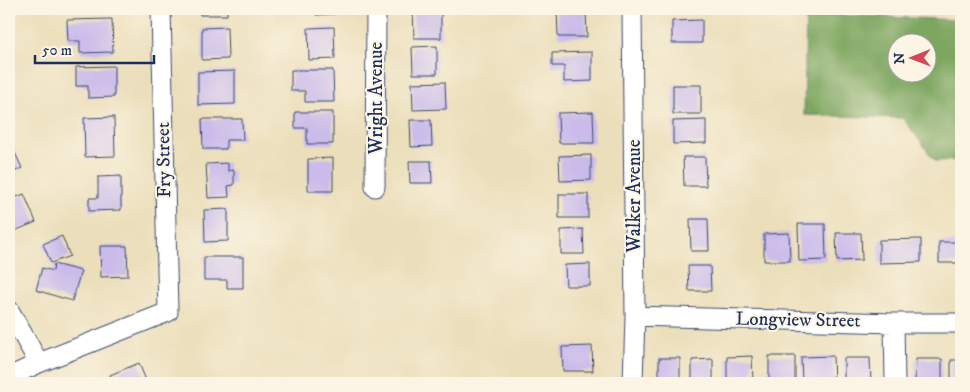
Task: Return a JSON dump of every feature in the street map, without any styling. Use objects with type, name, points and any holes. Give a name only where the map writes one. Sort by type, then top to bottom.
[{"type":"street","name":"Fry Street","points":[[39,362],[168,312],[161,9]]},
{"type":"street","name":"Wright Avenue","points":[[375,187],[376,9]]},
{"type":"street","name":"Walker Avenue","points":[[632,9],[634,383]]},
{"type":"street","points":[[9,310],[39,362],[9,377]]},
{"type":"street","name":"Longview Street","points":[[635,316],[961,323]]},
{"type":"street","points":[[894,323],[895,383]]},
{"type":"green space","points":[[806,14],[961,20],[961,160],[935,161],[903,118],[804,115]]},
{"type":"building","points":[[200,9],[227,9],[227,15],[200,15]]},
{"type":"building","points":[[316,9],[335,9],[335,14],[316,15]]},
{"type":"building","points":[[557,9],[586,9],[587,37],[558,37]]},
{"type":"building","points":[[413,10],[441,10],[441,38],[414,38]]},
{"type":"building","points":[[112,19],[113,52],[80,53],[80,41],[68,41],[67,20]]},
{"type":"building","points":[[702,20],[702,43],[672,43],[672,21]]},
{"type":"building","points":[[227,27],[228,59],[202,60],[202,28]]},
{"type":"building","points":[[334,27],[335,59],[309,60],[308,28]]},
{"type":"building","points":[[437,46],[437,74],[413,74],[412,47]]},
{"type":"building","points":[[592,52],[592,81],[564,82],[564,66],[552,66],[552,53]]},
{"type":"building","points":[[114,66],[114,97],[88,98],[88,86],[76,86],[76,67]]},
{"type":"building","points":[[291,70],[333,70],[334,102],[305,102],[305,91],[291,91]]},
{"type":"building","points":[[235,71],[235,104],[198,105],[198,72]]},
{"type":"building","points":[[445,82],[446,109],[413,110],[412,83]]},
{"type":"building","points":[[673,85],[701,85],[701,114],[673,114]]},
{"type":"building","points":[[295,112],[333,112],[333,144],[307,144],[307,128],[295,128]]},
{"type":"building","points":[[593,112],[594,143],[559,143],[558,113]]},
{"type":"building","points":[[114,117],[115,156],[85,157],[84,118]]},
{"type":"building","points":[[202,119],[242,119],[243,140],[226,140],[226,149],[203,149]]},
{"type":"building","points":[[410,120],[431,120],[432,146],[411,147]]},
{"type":"building","points":[[706,120],[706,143],[673,144],[673,121]]},
{"type":"building","points":[[9,140],[22,168],[9,174]]},
{"type":"building","points":[[591,155],[591,180],[560,181],[559,156]]},
{"type":"building","points":[[683,157],[705,157],[706,186],[684,186]]},
{"type":"building","points":[[333,158],[333,191],[308,191],[308,159]]},
{"type":"building","points":[[409,161],[431,161],[432,183],[410,183]]},
{"type":"building","points":[[228,163],[228,171],[234,170],[234,185],[228,186],[229,197],[208,198],[206,164]]},
{"type":"building","points":[[121,176],[121,210],[89,211],[89,198],[98,198],[98,177]]},
{"type":"building","points":[[24,194],[36,222],[12,232],[9,223],[9,200]]},
{"type":"building","points":[[559,194],[588,194],[588,218],[559,218]]},
{"type":"building","points":[[228,209],[228,241],[205,242],[204,210]]},
{"type":"building","points":[[690,219],[708,219],[709,251],[691,251]]},
{"type":"building","points":[[798,224],[825,224],[826,260],[799,261]]},
{"type":"building","points":[[583,229],[584,254],[561,254],[561,230]]},
{"type":"building","points":[[789,233],[790,261],[764,261],[764,234]]},
{"type":"building","points":[[836,233],[861,233],[862,260],[837,261]]},
{"type":"building","points":[[62,236],[70,256],[51,263],[43,244]]},
{"type":"building","points":[[921,239],[921,262],[879,263],[879,240]]},
{"type":"building","points":[[939,242],[961,242],[961,263],[939,263]]},
{"type":"building","points":[[100,246],[127,246],[128,276],[101,277]]},
{"type":"building","points":[[204,257],[243,257],[243,288],[227,288],[227,280],[204,280]]},
{"type":"building","points":[[54,264],[81,271],[72,301],[36,290],[42,268],[53,271]]},
{"type":"building","points":[[590,264],[590,286],[566,286],[565,265]]},
{"type":"building","points":[[688,266],[710,266],[711,291],[689,291]]},
{"type":"building","points":[[592,346],[593,371],[563,371],[562,347]]},
{"type":"building","points":[[752,356],[753,383],[727,383],[727,357]]},
{"type":"building","points":[[769,356],[795,356],[795,383],[769,383]]},
{"type":"building","points":[[833,356],[834,383],[802,383],[801,357]]},
{"type":"building","points":[[659,358],[680,358],[680,383],[659,383]]},
{"type":"building","points":[[844,358],[870,358],[871,383],[844,383]]},
{"type":"building","points":[[713,359],[713,383],[692,383],[692,360]]},
{"type":"building","points":[[916,359],[942,359],[942,383],[915,383]]},
{"type":"building","points":[[951,360],[961,360],[961,383],[951,383]]},
{"type":"building","points":[[139,363],[147,383],[113,383],[110,375]]}]
